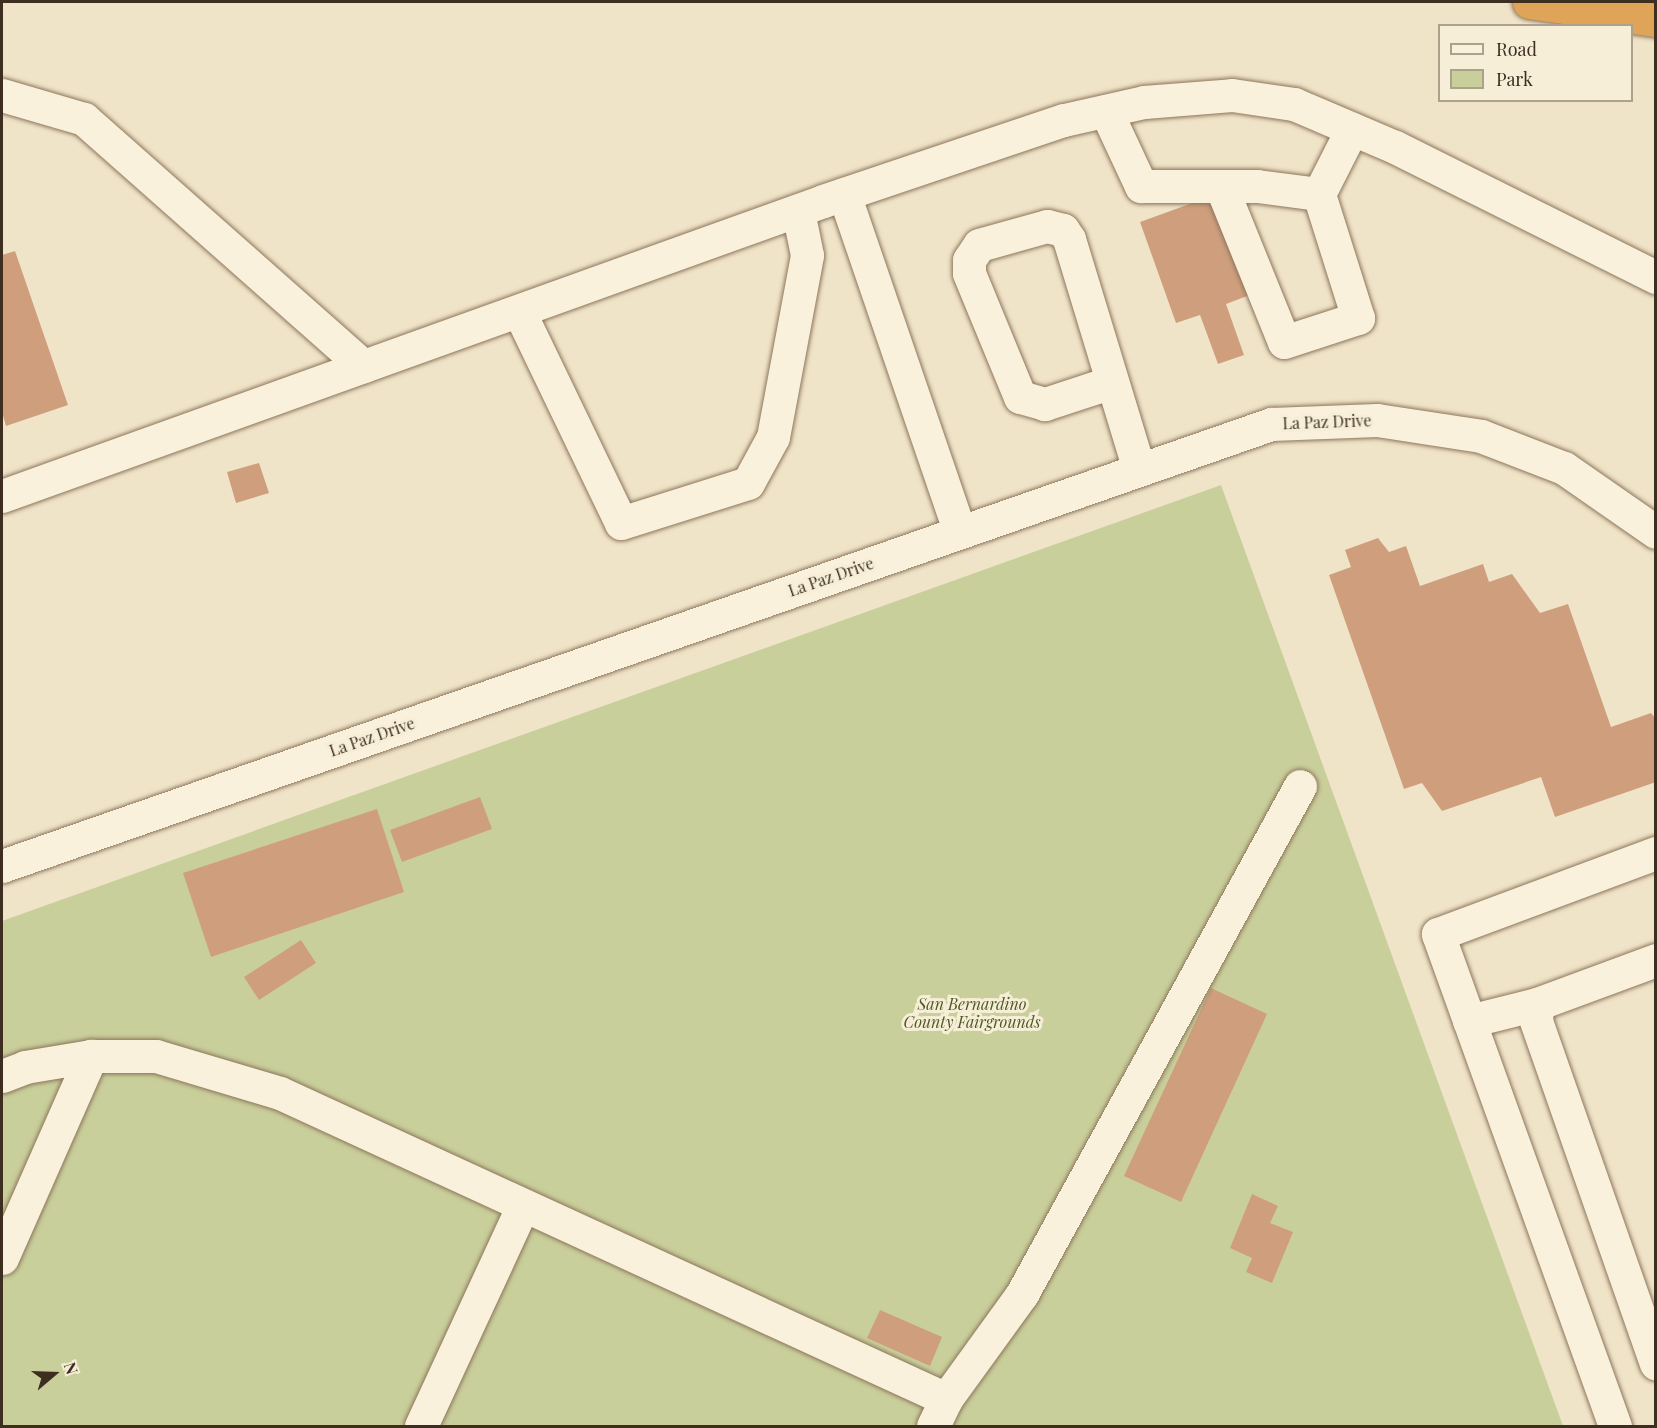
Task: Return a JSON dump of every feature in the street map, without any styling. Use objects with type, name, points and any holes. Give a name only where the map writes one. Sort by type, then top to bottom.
[{"type":"highway","points":[[1529,2],[1656,20]]},
{"type":"street","points":[[2,95],[84,118],[363,366]]},
{"type":"street","points":[[2,496],[844,194],[1064,120],[1144,102],[1232,95],[1294,104],[1352,129],[1656,277]]},
{"type":"street","points":[[1106,111],[1141,186],[1257,186],[1319,194]]},
{"type":"street","points":[[1221,186],[1284,342],[1358,318],[1319,194],[1352,129]]},
{"type":"street","points":[[844,194],[960,532]]},
{"type":"street","points":[[519,311],[621,523],[748,483],[773,437],[807,255],[798,211]]},
{"type":"street","points":[[1112,382],[1045,404],[1020,397],[1014,391],[969,273],[969,260],[979,244],[1047,226],[1063,230],[1069,239],[1139,470]]},
{"type":"street","name":"La Paz Drive","points":[[2,866],[1271,424],[1377,420],[1481,436],[1564,468],[1656,532]]},
{"type":"street","points":[[2,1076],[25,1066],[91,1056],[156,1056],[280,1093],[523,1204],[939,1413],[1022,1294],[1300,786]]},
{"type":"street","points":[[1615,1426],[1438,934],[1656,854]]},
{"type":"street","points":[[1469,1021],[1538,1004],[1656,960]]},
{"type":"street","points":[[1538,1004],[1536,1022],[1656,1364]]},
{"type":"street","points":[[2,1258],[91,1056]]},
{"type":"street","points":[[421,1426],[523,1204]]},
{"type":"green space","name":"San Bernardino County Fairgrounds","points":[[1221,485],[1563,1426],[2,1426],[2,921]]},
{"type":"building","points":[[1220,193],[1255,293],[1226,304],[1244,355],[1218,364],[1200,315],[1176,323],[1140,222]]},
{"type":"building","points":[[15,251],[68,405],[6,426],[2,412],[2,255]]},
{"type":"building","points":[[259,463],[269,493],[236,503],[227,472]]},
{"type":"building","points":[[1378,538],[1389,552],[1406,546],[1420,586],[1483,564],[1489,582],[1512,574],[1540,613],[1568,604],[1611,727],[1651,713],[1656,719],[1656,782],[1555,817],[1541,777],[1442,811],[1422,783],[1404,789],[1329,575],[1351,567],[1345,550]]},
{"type":"building","points":[[480,797],[492,829],[402,862],[390,830]]},
{"type":"building","points":[[377,809],[404,892],[211,957],[183,873]]},
{"type":"building","points":[[301,940],[316,963],[259,1000],[244,977]]},
{"type":"building","points":[[1211,988],[1267,1014],[1181,1202],[1124,1176]]},
{"type":"building","points":[[1252,1194],[1278,1206],[1270,1223],[1293,1232],[1272,1283],[1246,1272],[1252,1258],[1230,1248]]},
{"type":"building","points":[[880,1310],[942,1337],[930,1366],[867,1338]]}]
